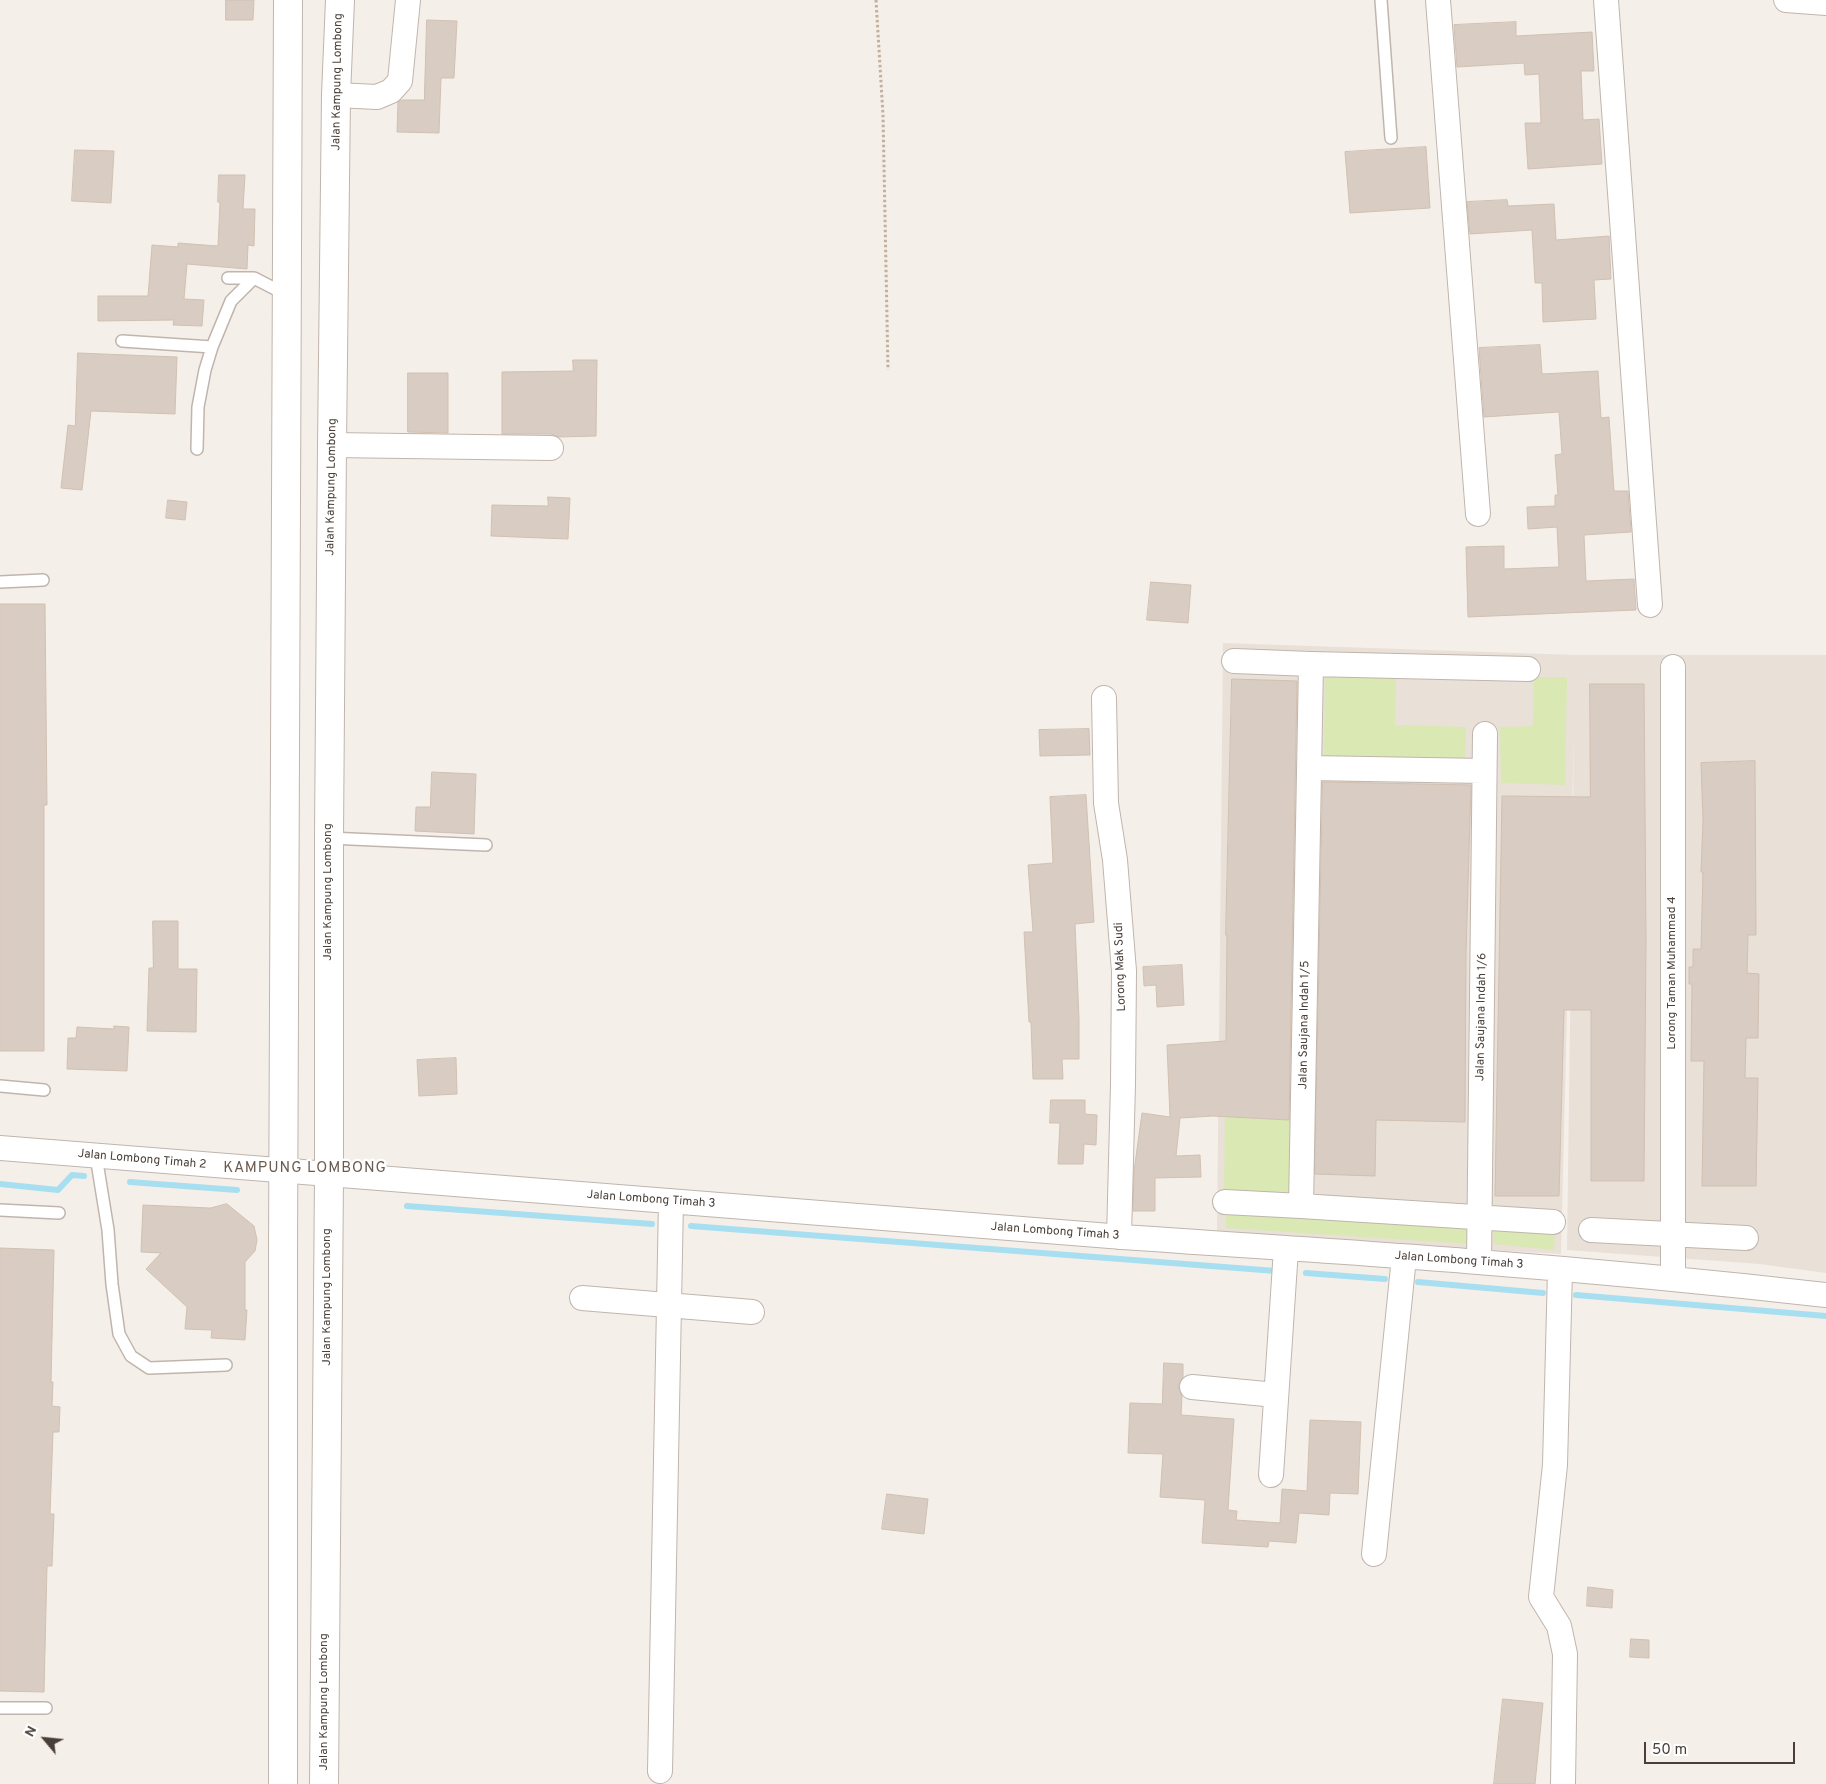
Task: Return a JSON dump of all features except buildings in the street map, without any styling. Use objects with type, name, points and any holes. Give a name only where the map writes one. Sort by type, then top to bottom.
[{"type":"street","points":[[283,1784],[283,1172],[288,0]]},
{"type":"street","name":"Jalan Kampung Lombong","points":[[324,1784],[332,446],[336,95],[340,0]]},
{"type":"street","points":[[336,95],[377,96],[391,91],[400,80],[408,0]]},
{"type":"street","points":[[1438,0],[1478,514]]},
{"type":"street","points":[[1606,0],[1650,605]]},
{"type":"street","points":[[1786,0],[1826,3]]},
{"type":"street","points":[[332,446],[551,448]]},
{"type":"street","points":[[1234,661],[1528,669]]},
{"type":"street","name":"Jalan Saujana Indah 1/5","points":[[1301,1206],[1311,664]]},
{"type":"street","name":"Lorong Taman Muhammad 4","points":[[1672,1278],[1673,667]]},
{"type":"street","name":"Lorong Mak Sudi","points":[[1104,698],[1106,803],[1115,860],[1124,971],[1119,1237]]},
{"type":"street","name":"Jalan Saujana Indah 1/6","points":[[1479,1262],[1485,734]]},
{"type":"street","points":[[1310,768],[1484,771]]},
{"type":"street","name":"Jalan Lombong Timah 2","points":[[0,1148],[283,1172]]},
{"type":"street","name":"Jalan Lombong Timah 3","points":[[283,1172],[1119,1237],[1479,1262],[1672,1278],[1826,1295]]},
{"type":"street","points":[[660,1771],[672,1201]]},
{"type":"street","points":[[1226,1202],[1552,1222]]},
{"type":"street","points":[[1591,1230],[1746,1238]]},
{"type":"street","points":[[1272,1475],[1286,1249]]},
{"type":"street","points":[[1374,1554],[1404,1257]]},
{"type":"street","points":[[1560,1270],[1555,1464],[1541,1596],[1559,1626],[1565,1654],[1563,1784]]},
{"type":"street","points":[[582,1298],[752,1312]]},
{"type":"street","points":[[1192,1387],[1276,1395]]},
{"type":"lane","points":[[1381,0],[1391,138]]},
{"type":"lane","points":[[228,278],[254,278],[287,295]]},
{"type":"lane","points":[[197,449],[198,407],[205,370],[212,347],[231,301],[254,278]]},
{"type":"lane","points":[[122,342],[212,347]]},
{"type":"lane","points":[[0,582],[43,580]]},
{"type":"lane","points":[[329,838],[486,845]]},
{"type":"lane","points":[[0,1086],[44,1090]]},
{"type":"lane","points":[[96,1156],[108,1230],[112,1284],[119,1334],[131,1356],[149,1368],[226,1365]]},
{"type":"lane","points":[[0,1210],[59,1213]]},
{"type":"lane","points":[[0,1708],[46,1708]]},
{"type":"path","points":[[876,0],[883,115],[888,370]]},
{"type":"shaded area","points":[[1223,643],[1576,655],[1826,655],[1826,1273],[1759,1264],[1567,1250],[1574,729],[1561,1254],[1217,1235]]},
{"type":"green space","points":[[1325,672],[1396,673],[1395,725],[1466,727],[1465,761],[1324,759]]},
{"type":"green space","points":[[1534,677],[1567,677],[1565,785],[1501,783],[1500,727],[1533,726]]},
{"type":"green space","points":[[1225,1117],[1290,1120],[1289,1193],[1224,1192]]},
{"type":"green space","points":[[1226,1209],[1472,1225],[1471,1244],[1226,1228]]},
{"type":"green space","points":[[1494,1228],[1555,1233],[1554,1250],[1493,1244]]},
{"type":"waterway","points":[[0,1184],[58,1190],[72,1175],[84,1176]]},
{"type":"waterway","points":[[130,1182],[237,1190]]},
{"type":"waterway","points":[[407,1206],[652,1224]]},
{"type":"waterway","points":[[691,1226],[1276,1271]]},
{"type":"waterway","points":[[1306,1273],[1385,1279]]},
{"type":"waterway","points":[[1418,1282],[1543,1293]]},
{"type":"waterway","points":[[1576,1295],[1826,1316]]},
{"type":"district","name":"KAMPUNG LOMBONG","points":[[305,1169]]}]
